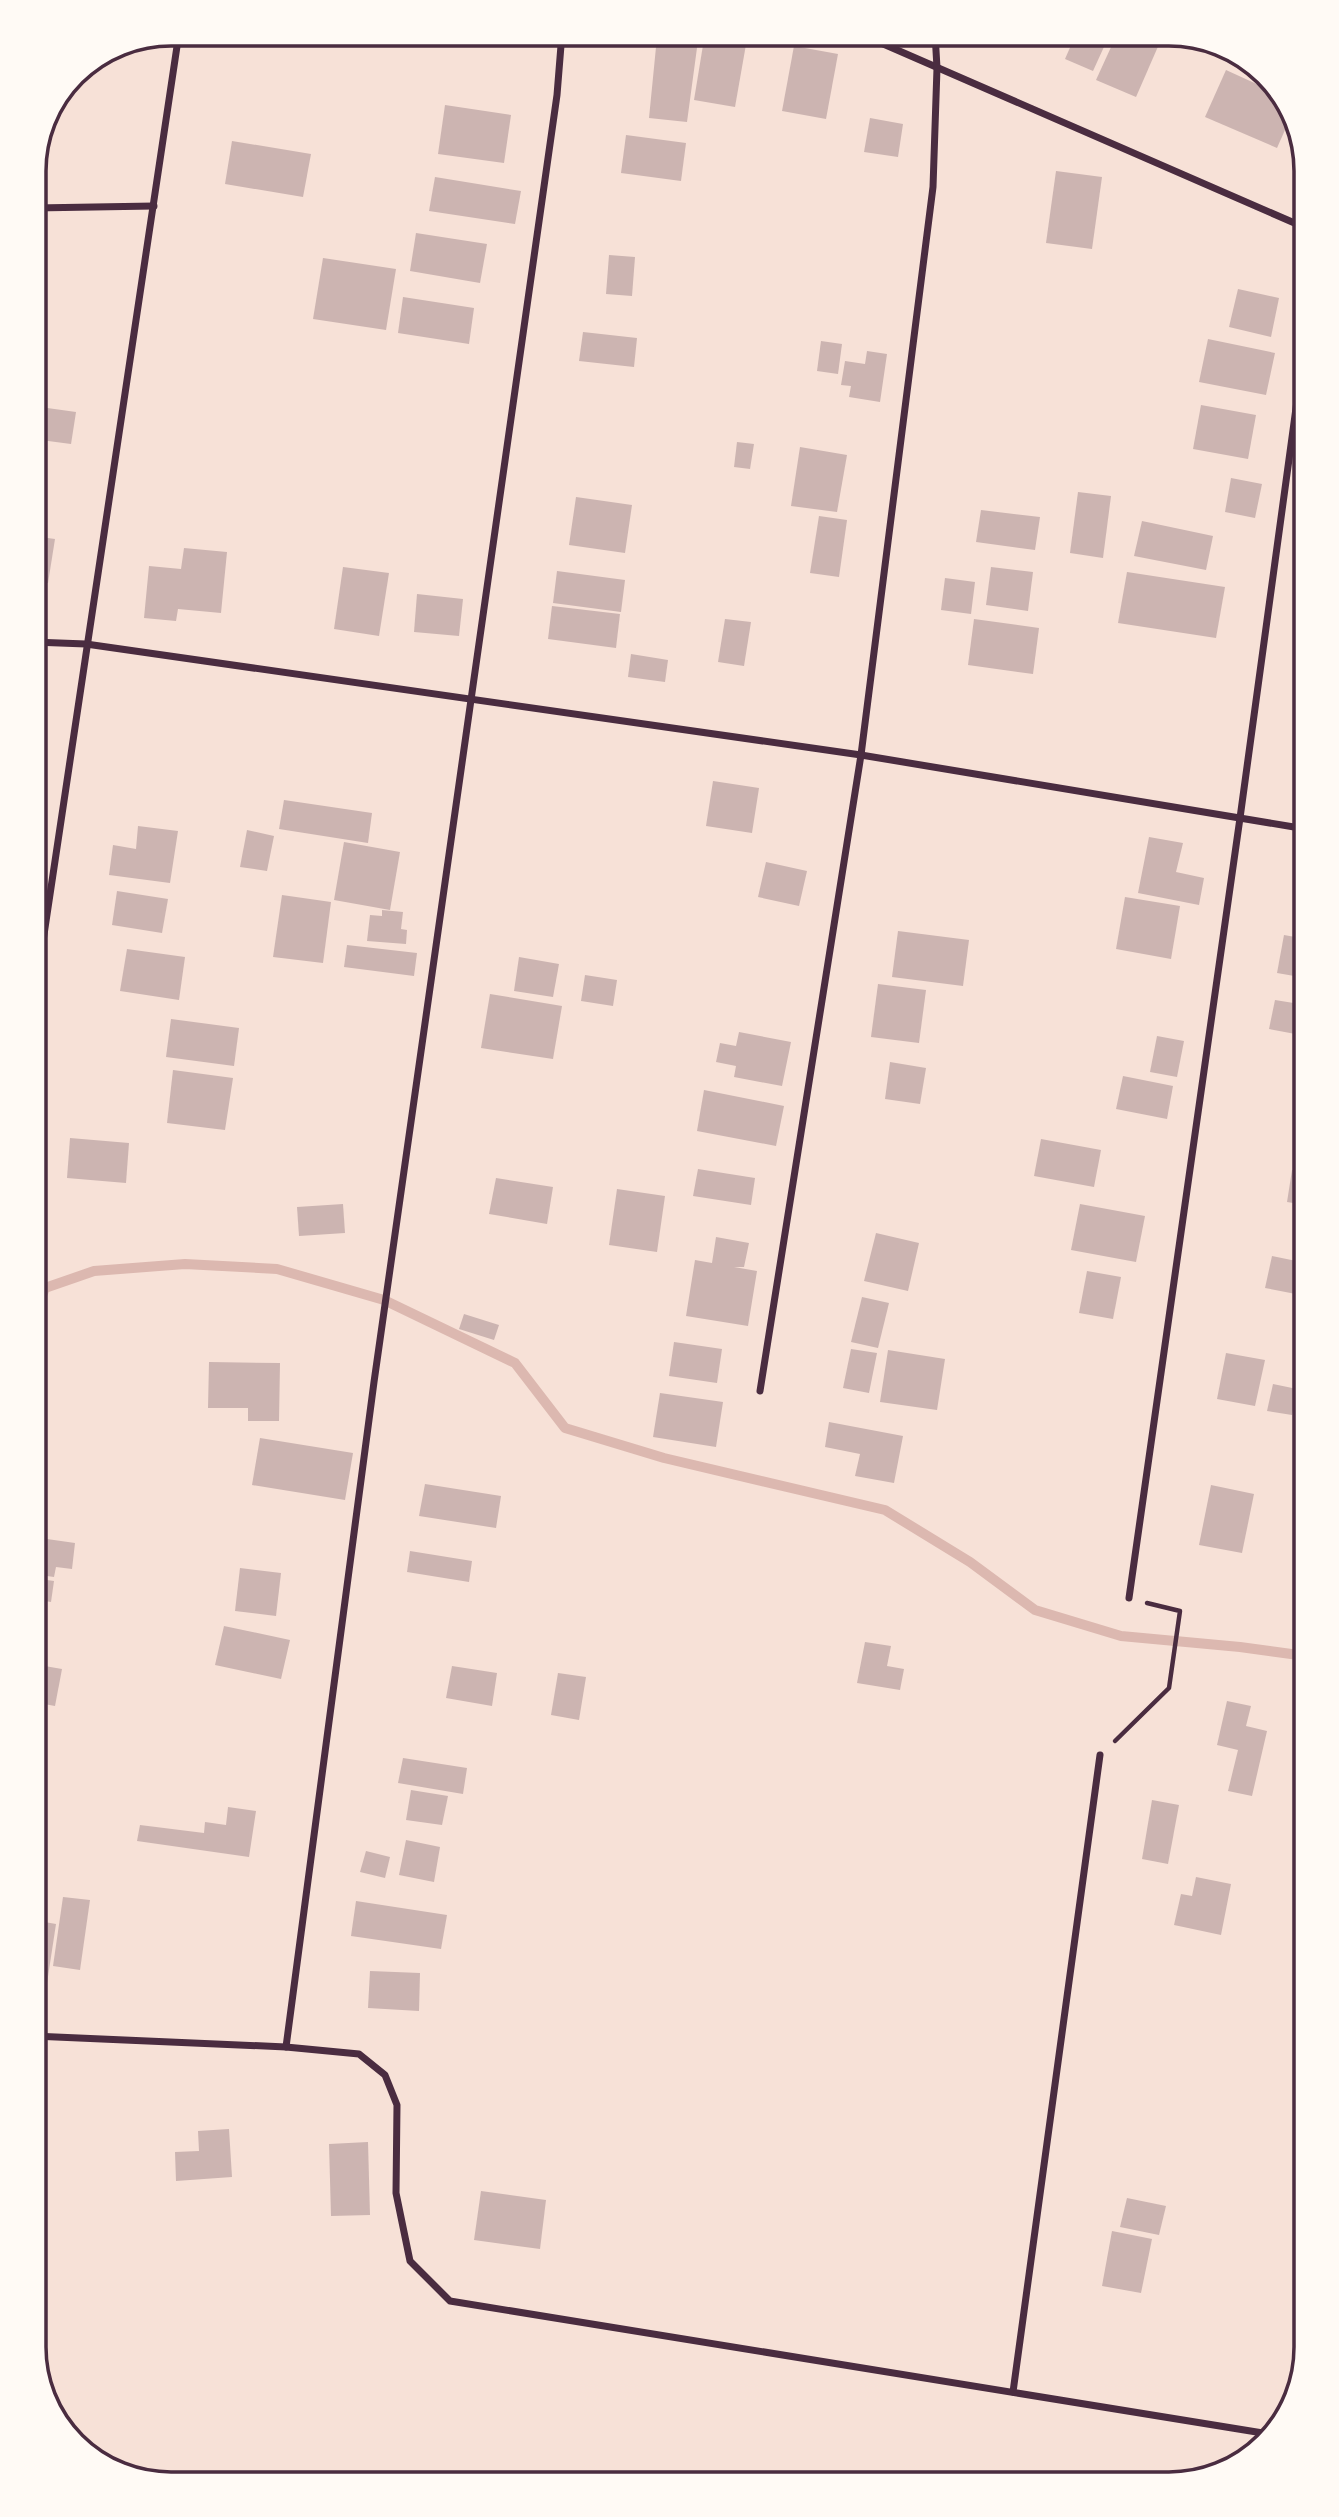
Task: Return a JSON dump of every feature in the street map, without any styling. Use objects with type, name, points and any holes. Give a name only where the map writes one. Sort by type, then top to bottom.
[{"type":"street","points":[[46,919],[177,46]]},
{"type":"street","points":[[286,2047],[374,1382],[557,95],[561,46]]},
{"type":"street","points":[[887,46],[1294,223]]},
{"type":"street","points":[[760,1391],[861,755],[933,187],[936,46]]},
{"type":"street","points":[[46,208],[154,206]]},
{"type":"street","points":[[1129,1598],[1294,423]]},
{"type":"street","points":[[46,642],[86,644],[861,755],[1294,828]]},
{"type":"street","points":[[1013,2392],[1100,1755]]},
{"type":"street","points":[[46,2037],[286,2047],[359,2054],[385,2075],[397,2105],[396,2193],[410,2261],[450,2301],[1260,2432]]},
{"type":"path","points":[[1100,1755],[1169,1688],[1180,1611],[1129,1598]]},
{"type":"building","points":[[656,46],[697,46],[687,122],[649,118]]},
{"type":"building","points":[[703,46],[746,46],[735,107],[694,100]]},
{"type":"building","points":[[794,46],[838,54],[826,119],[782,111]]},
{"type":"building","points":[[1071,46],[1104,46],[1093,71],[1065,59]]},
{"type":"building","points":[[1112,46],[1158,46],[1136,97],[1096,80]]},
{"type":"building","points":[[1226,70],[1261,86],[1281,115],[1286,128],[1277,148],[1205,117]]},
{"type":"building","points":[[445,105],[511,115],[504,163],[438,154]]},
{"type":"building","points":[[870,118],[903,124],[898,157],[864,152]]},
{"type":"building","points":[[626,135],[686,143],[681,181],[621,173]]},
{"type":"building","points":[[232,141],[311,154],[303,197],[225,184]]},
{"type":"building","points":[[1056,171],[1102,177],[1092,249],[1046,243]]},
{"type":"building","points":[[435,177],[521,191],[515,224],[429,211]]},
{"type":"building","points":[[416,233],[487,244],[480,283],[410,271]]},
{"type":"building","points":[[609,255],[635,257],[632,296],[606,294]]},
{"type":"building","points":[[323,258],[396,269],[386,330],[313,319]]},
{"type":"building","points":[[1238,289],[1279,298],[1271,337],[1229,327]]},
{"type":"building","points":[[403,297],[474,308],[469,344],[398,333]]},
{"type":"building","points":[[583,332],[637,338],[634,367],[579,361]]},
{"type":"building","points":[[1208,339],[1275,353],[1266,395],[1199,382]]},
{"type":"building","points":[[821,341],[842,344],[838,374],[817,371]]},
{"type":"building","points":[[867,351],[887,354],[880,402],[849,397],[851,386],[841,385],[845,361],[865,364]]},
{"type":"building","points":[[1201,405],[1256,415],[1248,459],[1193,449]]},
{"type":"building","points":[[46,408],[76,412],[71,444],[46,441]]},
{"type":"building","points":[[737,442],[754,444],[750,469],[734,467]]},
{"type":"building","points":[[800,447],[847,455],[837,512],[791,506]]},
{"type":"building","points":[[1231,478],[1262,484],[1255,518],[1225,512]]},
{"type":"building","points":[[1078,492],[1111,496],[1103,558],[1070,553]]},
{"type":"building","points":[[576,497],[632,505],[625,553],[569,545]]},
{"type":"building","points":[[981,510],[1040,517],[1035,550],[976,542]]},
{"type":"building","points":[[819,516],[847,520],[839,577],[810,573]]},
{"type":"building","points":[[1142,521],[1213,536],[1206,570],[1134,556]]},
{"type":"building","points":[[46,538],[55,539],[46,583]]},
{"type":"building","points":[[184,548],[227,552],[221,613],[178,609],[176,621],[144,618],[149,566],[181,569]]},
{"type":"building","points":[[343,567],[389,573],[379,636],[334,629]]},
{"type":"building","points":[[991,567],[1033,572],[1028,611],[986,605]]},
{"type":"building","points":[[557,571],[625,580],[621,612],[553,603]]},
{"type":"building","points":[[1127,572],[1225,587],[1216,638],[1118,623]]},
{"type":"building","points":[[945,578],[975,582],[971,614],[941,610]]},
{"type":"building","points":[[417,594],[463,599],[459,636],[414,632]]},
{"type":"building","points":[[552,606],[620,614],[616,648],[548,639]]},
{"type":"building","points":[[725,619],[751,622],[744,666],[718,662]]},
{"type":"building","points":[[974,619],[1039,628],[1033,674],[968,665]]},
{"type":"building","points":[[631,654],[668,660],[665,682],[628,677]]},
{"type":"building","points":[[713,781],[759,788],[752,833],[706,826]]},
{"type":"building","points":[[284,800],[372,813],[368,843],[279,829]]},
{"type":"building","points":[[138,826],[178,831],[170,883],[109,875],[113,845],[136,849]]},
{"type":"building","points":[[247,830],[274,836],[267,871],[240,867]]},
{"type":"building","points":[[1149,837],[1183,843],[1176,872],[1204,878],[1199,905],[1138,893]]},
{"type":"building","points":[[344,842],[400,852],[390,910],[334,900]]},
{"type":"building","points":[[766,862],[807,871],[799,906],[758,897]]},
{"type":"building","points":[[117,891],[168,899],[162,933],[112,925]]},
{"type":"building","points":[[282,895],[331,902],[323,963],[273,957]]},
{"type":"building","points":[[1125,897],[1180,906],[1171,959],[1116,949]]},
{"type":"building","points":[[382,910],[403,912],[401,929],[407,930],[406,944],[367,941],[370,915],[382,916]]},
{"type":"building","points":[[898,931],[969,940],[963,986],[892,977]]},
{"type":"building","points":[[1284,935],[1294,937],[1294,976],[1277,973]]},
{"type":"building","points":[[347,945],[417,953],[414,976],[344,967]]},
{"type":"building","points":[[127,949],[185,957],[179,1000],[120,991]]},
{"type":"building","points":[[519,957],[559,964],[553,997],[514,991]]},
{"type":"building","points":[[585,975],[617,980],[613,1006],[581,1001]]},
{"type":"building","points":[[878,984],[926,990],[919,1043],[871,1037]]},
{"type":"building","points":[[490,994],[562,1006],[553,1059],[481,1048]]},
{"type":"building","points":[[1275,1000],[1294,1003],[1294,1034],[1269,1029]]},
{"type":"building","points":[[171,1019],[239,1028],[234,1066],[166,1057]]},
{"type":"building","points":[[739,1032],[791,1042],[782,1086],[734,1077],[736,1066],[716,1062],[720,1043],[736,1046]]},
{"type":"building","points":[[1157,1036],[1184,1041],[1177,1077],[1150,1072]]},
{"type":"building","points":[[890,1062],[926,1068],[920,1104],[885,1099]]},
{"type":"building","points":[[173,1070],[233,1078],[225,1130],[167,1123]]},
{"type":"building","points":[[1123,1076],[1173,1086],[1167,1119],[1116,1109]]},
{"type":"building","points":[[704,1090],[784,1106],[776,1146],[697,1131]]},
{"type":"building","points":[[70,1138],[129,1143],[126,1183],[67,1178]]},
{"type":"building","points":[[1041,1139],[1101,1150],[1094,1187],[1034,1176]]},
{"type":"building","points":[[698,1169],[755,1178],[751,1205],[693,1196]]},
{"type":"building","points":[[1292,1170],[1294,1170],[1294,1203],[1287,1202]]},
{"type":"building","points":[[496,1178],[553,1187],[547,1224],[489,1214]]},
{"type":"building","points":[[617,1189],[665,1196],[657,1252],[609,1245]]},
{"type":"building","points":[[343,1204],[345,1233],[299,1236],[297,1207]]},
{"type":"building","points":[[1080,1204],[1145,1216],[1136,1262],[1071,1250]]},
{"type":"building","points":[[876,1233],[919,1243],[908,1291],[864,1281]]},
{"type":"building","points":[[716,1237],[749,1243],[744,1267],[734,1267],[757,1271],[748,1326],[686,1316],[695,1260],[712,1263]]},
{"type":"building","points":[[1272,1256],[1294,1261],[1294,1294],[1265,1288]]},
{"type":"building","points":[[1087,1271],[1121,1277],[1113,1319],[1079,1313]]},
{"type":"building","points":[[862,1297],[889,1303],[878,1348],[851,1342]]},
{"type":"building","points":[[464,1314],[499,1325],[494,1340],[459,1329]]},
{"type":"building","points":[[674,1342],[722,1349],[717,1383],[669,1376]]},
{"type":"building","points":[[851,1349],[877,1353],[869,1393],[843,1388]]},
{"type":"building","points":[[888,1350],[945,1359],[937,1410],[880,1402]]},
{"type":"building","points":[[1226,1353],[1265,1360],[1255,1406],[1217,1399]]},
{"type":"building","points":[[209,1362],[280,1363],[279,1421],[248,1421],[248,1408],[208,1408]]},
{"type":"building","points":[[1273,1384],[1294,1388],[1292,1415],[1267,1411]]},
{"type":"building","points":[[660,1393],[723,1402],[716,1447],[653,1437]]},
{"type":"building","points":[[829,1422],[903,1436],[894,1483],[855,1476],[860,1454],[825,1447]]},
{"type":"building","points":[[260,1438],[353,1453],[345,1500],[252,1485]]},
{"type":"building","points":[[425,1484],[501,1496],[496,1528],[419,1516]]},
{"type":"building","points":[[1211,1485],[1254,1494],[1242,1553],[1199,1545]]},
{"type":"building","points":[[46,1539],[75,1543],[72,1569],[56,1567],[54,1577],[46,1576]]},
{"type":"building","points":[[410,1551],[472,1561],[469,1582],[407,1572]]},
{"type":"building","points":[[240,1568],[281,1573],[276,1616],[235,1611]]},
{"type":"building","points":[[46,1580],[54,1581],[51,1602],[46,1601]]},
{"type":"building","points":[[224,1626],[290,1640],[281,1679],[215,1665]]},
{"type":"building","points":[[865,1642],[891,1646],[887,1666],[904,1669],[900,1690],[857,1683]]},
{"type":"building","points":[[46,1666],[62,1669],[55,1706],[46,1704]]},
{"type":"building","points":[[452,1666],[497,1673],[492,1706],[446,1698]]},
{"type":"building","points":[[558,1673],[586,1677],[579,1720],[551,1715]]},
{"type":"building","points":[[1227,1701],[1251,1706],[1246,1726],[1267,1731],[1252,1796],[1228,1791],[1238,1750],[1217,1745]]},
{"type":"building","points":[[403,1758],[467,1768],[463,1794],[398,1783]]},
{"type":"building","points":[[411,1790],[448,1796],[442,1825],[406,1820]]},
{"type":"building","points":[[1152,1800],[1179,1805],[1168,1864],[1142,1859]]},
{"type":"building","points":[[228,1807],[256,1811],[249,1857],[137,1841],[140,1825],[204,1833],[205,1822],[226,1825]]},
{"type":"building","points":[[406,1840],[440,1847],[434,1882],[399,1875]]},
{"type":"building","points":[[366,1851],[390,1857],[385,1878],[360,1872]]},
{"type":"building","points":[[1196,1877],[1231,1884],[1221,1935],[1174,1925],[1181,1894],[1192,1896]]},
{"type":"building","points":[[63,1897],[90,1900],[80,1970],[53,1966]]},
{"type":"building","points":[[356,1901],[447,1915],[441,1949],[351,1936]]},
{"type":"building","points":[[46,1922],[56,1924],[46,1983]]},
{"type":"building","points":[[370,1971],[420,1973],[419,2011],[368,2008]]},
{"type":"building","points":[[229,2129],[232,2177],[176,2181],[175,2152],[199,2151],[198,2131]]},
{"type":"building","points":[[368,2142],[370,2215],[331,2216],[329,2144]]},
{"type":"building","points":[[481,2191],[546,2200],[540,2249],[474,2240]]},
{"type":"building","points":[[1127,2198],[1166,2206],[1159,2235],[1120,2227]]},
{"type":"building","points":[[1112,2231],[1152,2239],[1141,2293],[1102,2286]]},
{"type":"waterway","points":[[46,1288],[94,1271],[185,1264],[277,1269],[384,1300],[515,1363],[565,1428],[664,1458],[885,1510],[970,1562],[1035,1610],[1121,1636],[1294,1654]]}]
